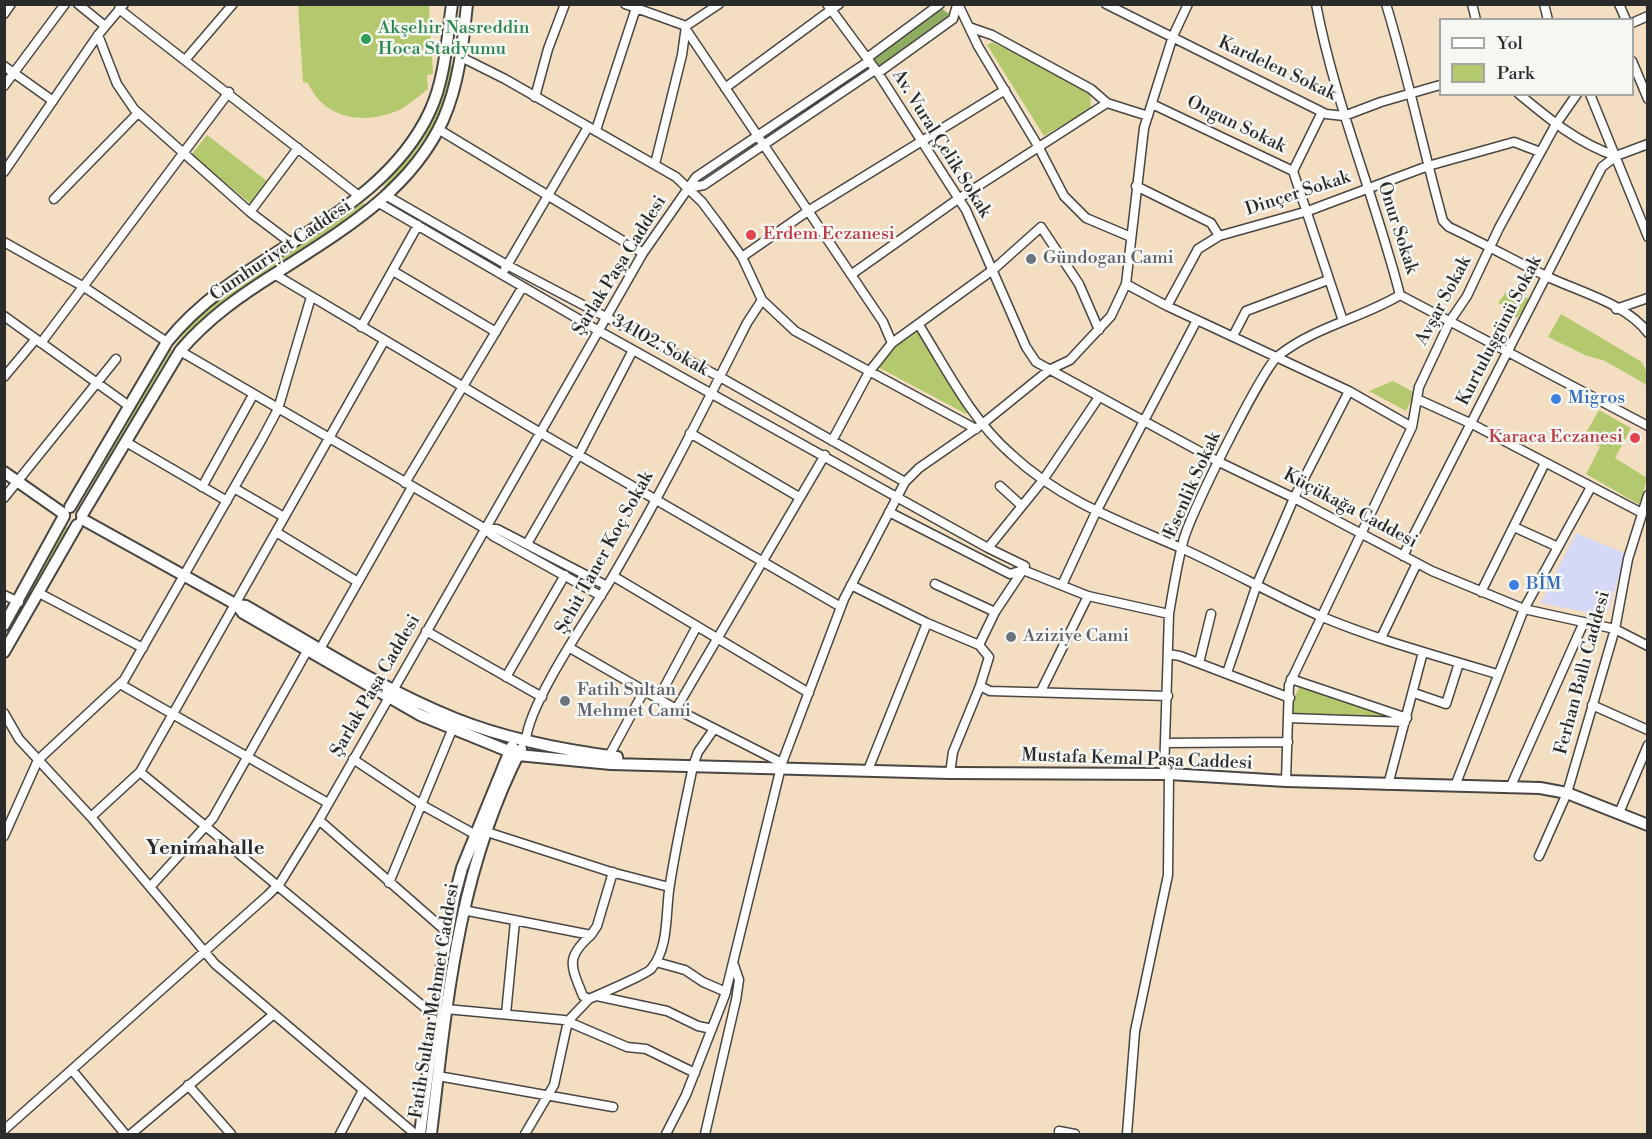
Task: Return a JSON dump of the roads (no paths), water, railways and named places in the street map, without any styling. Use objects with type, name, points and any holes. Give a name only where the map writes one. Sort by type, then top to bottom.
[{"type":"main road","name":"Cumhuriyet Caddesi","points":[[4,625],[19,602],[66,513],[167,342],[202,305],[363,193],[401,155],[428,116],[433,103],[452,4]]},
{"type":"main road","name":"Cumhuriyet Caddesi","points":[[4,652],[180,351],[214,315],[383,199],[438,129],[446,113],[461,57],[467,4]]},
{"type":"main road","points":[[444,55],[461,57]]},
{"type":"main road","points":[[363,193],[383,199]]},
{"type":"main road","points":[[167,342],[180,351]]},
{"type":"main road","points":[[4,472],[17,483],[66,513],[69,525],[80,519],[77,508],[66,513]]},
{"type":"main road","name":"Mustafa Kemal Paşa Caddesi","points":[[80,519],[185,574],[237,605],[243,613],[307,651],[391,693],[455,719],[614,760]]},
{"type":"main road","name":"Mustafa Kemal Paşa Caddesi","points":[[237,605],[246,606],[320,649],[452,730],[514,753],[693,766],[782,766],[950,773],[1167,774],[1388,785],[1540,788],[1567,793],[1647,825]]},
{"type":"main road","name":"Fatih Sultan Mehmet Caddesi","points":[[420,1134],[448,933],[462,868],[481,834],[523,735]]},
{"type":"main road","name":"Fatih Sultan Mehmet Caddesi","points":[[431,1134],[446,1009],[463,910],[481,834]]},
{"type":"street","points":[[4,14],[10,4]]},
{"type":"street","points":[[4,86],[65,4]]},
{"type":"street","points":[[78,4],[105,26]]},
{"type":"street","points":[[185,60],[233,4]]},
{"type":"street","points":[[535,97],[548,49],[565,4]]},
{"type":"street","points":[[625,4],[687,29],[852,274],[883,322],[892,343]]},
{"type":"street","points":[[655,164],[687,29],[719,4]]},
{"type":"street","points":[[725,88],[828,8],[839,4]]},
{"type":"street","name":"Şarlak Paşa Caddesi","points":[[4,1130],[277,886],[319,820],[643,253],[696,177],[868,60],[940,4]]},
{"type":"street","points":[[957,4],[1064,196],[1086,218],[1131,237]]},
{"type":"street","name":"Şarlak Paşa Caddesi","points":[[688,188],[704,185],[877,72],[953,19],[957,4]]},
{"type":"street","name":"Kardelen Sokak","points":[[1106,4],[1322,112],[1344,116],[1439,85]]},
{"type":"street","points":[[666,1134],[695,1073],[726,992],[768,815],[782,766],[850,585],[905,482],[930,459],[979,427],[1049,370],[1070,360],[1099,330],[1114,310],[1126,284],[1136,186],[1148,116],[1173,36],[1188,4]]},
{"type":"street","name":"Onur Sokak","points":[[1316,4],[1322,38],[1344,116],[1400,295],[1647,426]]},
{"type":"street","points":[[1386,4],[1412,93],[1443,221],[1449,227],[1616,309],[1640,323],[1647,333]]},
{"type":"street","points":[[1619,4],[1625,18]]},
{"type":"street","points":[[4,172],[98,35],[122,7],[185,60],[298,148],[363,193]]},
{"type":"street","points":[[502,276],[548,195],[592,129],[636,8]]},
{"type":"street","name":"Av. Vural Çelik Sokak","points":[[828,8],[877,72],[966,210],[994,269],[1026,347],[1036,362],[1049,370]]},
{"type":"street","points":[[969,27],[992,35],[1091,89],[1107,103],[1148,116]]},
{"type":"street","points":[[98,35],[117,84],[138,113],[249,212],[291,243]]},
{"type":"street","points":[[461,57],[655,164],[688,188],[712,215],[742,257],[762,300],[795,332],[979,427],[1043,480],[1096,512],[1182,549],[1320,616],[1423,652],[1497,674]]},
{"type":"street","points":[[1634,64],[1644,80],[1647,99]]},
{"type":"street","points":[[4,66],[53,101]]},
{"type":"street","points":[[742,257],[808,211],[1005,90]]},
{"type":"street","points":[[4,377],[84,287],[229,92]]},
{"type":"street","points":[[1521,96],[1556,124],[1597,150],[1616,156]]},
{"type":"street","name":"Avşar Sokak","points":[[1291,679],[1412,427],[1419,387],[1450,321],[1467,296],[1540,152],[1576,96]]},
{"type":"street","points":[[1591,96],[1647,237]]},
{"type":"street","points":[[852,274],[958,199],[1107,103]]},
{"type":"street","name":"Ongun Sokak","points":[[1152,104],[1293,171],[1343,321]]},
{"type":"street","points":[[1293,171],[1322,112]]},
{"type":"street","points":[[54,199],[138,113]]},
{"type":"street","points":[[438,129],[643,253]]},
{"type":"street","name":"Dinçer Sokak","points":[[1167,306],[1198,249],[1219,236],[1308,211],[1428,166],[1514,142],[1540,152]]},
{"type":"street","name":"Kurtuluşgünü Sokak","points":[[1403,556],[1602,167],[1616,156],[1647,144]]},
{"type":"street","points":[[249,212],[298,148]]},
{"type":"street","points":[[1136,186],[1211,223],[1219,236]]},
{"type":"street","name":"34102. Sokak","points":[[383,199],[418,225],[522,288],[988,548],[1025,566],[1023,570]]},
{"type":"street","name":"34102. Sokak","points":[[383,199],[720,376],[905,482]]},
{"type":"street","points":[[361,327],[418,225]]},
{"type":"street","points":[[832,441],[869,372],[892,343],[994,269],[1041,227],[1079,284],[1099,330]]},
{"type":"street","points":[[4,242],[84,287],[167,342]]},
{"type":"street","points":[[393,271],[496,332]]},
{"type":"street","points":[[274,274],[384,341],[841,607]]},
{"type":"street","points":[[1233,336],[1246,312],[1328,280]]},
{"type":"street","points":[[1126,284],[1167,306],[1349,391],[1412,427]]},
{"type":"street","points":[[320,649],[358,582],[408,485],[522,288]]},
{"type":"street","name":"Esenlik Sokak","points":[[1127,1134],[1135,1031],[1168,874],[1166,743],[1169,614],[1183,542],[1219,462],[1267,371],[1277,357],[1343,321],[1376,309],[1400,295]]},
{"type":"street","points":[[4,836],[38,759],[120,684],[227,501],[278,409],[310,297]]},
{"type":"street","points":[[1616,309],[1647,298]]},
{"type":"street","name":"Şehit Taner Koç Sokak","points":[[523,735],[542,697],[613,576],[712,393],[747,323],[762,300]]},
{"type":"street","points":[[4,316],[129,406]]},
{"type":"street","points":[[1062,585],[1096,512],[1197,320]]},
{"type":"street","points":[[919,325],[979,427]]},
{"type":"street","points":[[91,817],[141,772],[384,341]]},
{"type":"street","points":[[527,544],[579,454],[633,350]]},
{"type":"street","points":[[180,351],[484,528],[493,536],[601,596]]},
{"type":"street","points":[[4,498],[116,359]]},
{"type":"street","name":"Küçükağa Caddesi","points":[[1049,370],[1219,462],[1363,533],[1417,563],[1524,609],[1615,629],[1647,646]]},
{"type":"street","points":[[1227,674],[1257,584],[1294,498],[1349,391]]},
{"type":"street","points":[[202,487],[253,395]]},
{"type":"street","points":[[988,548],[1043,480],[1099,397]]},
{"type":"street","points":[[1417,399],[1472,424],[1642,513]]},
{"type":"street","points":[[690,433],[799,497]]},
{"type":"street","points":[[126,442],[227,501]]},
{"type":"street","points":[[676,709],[825,455]]},
{"type":"street","points":[[1481,592],[1545,464]]},
{"type":"street","points":[[1000,486],[1022,506]]},
{"type":"street","points":[[1455,786],[1524,609],[1591,487]]},
{"type":"street","points":[[234,488],[285,517]]},
{"type":"street","name":"Ferhan Ballı Caddesi","points":[[1539,856],[1567,793],[1615,629],[1628,560],[1647,495]]},
{"type":"street","points":[[889,512],[1010,573],[1023,570],[1088,596],[1169,614]]},
{"type":"street","points":[[484,528],[497,529],[607,586]]},
{"type":"street","points":[[1514,528],[1558,547]]},
{"type":"street","points":[[276,532],[358,582]]},
{"type":"street","points":[[1381,638],[1417,563]]},
{"type":"street","points":[[979,645],[995,612],[1023,570]]},
{"type":"street","points":[[506,677],[565,576]]},
{"type":"street","points":[[613,576],[809,693]]},
{"type":"street","points":[[935,584],[995,612]]},
{"type":"street","points":[[850,585],[927,623],[979,645],[989,657],[980,686],[953,752],[950,773]]},
{"type":"street","points":[[39,593],[143,648]]},
{"type":"street","points":[[4,595],[19,602]]},
{"type":"street","points":[[1041,691],[1088,596]]},
{"type":"street","points":[[1199,663],[1211,614]]},
{"type":"street","points":[[1510,788],[1584,622]]},
{"type":"street","points":[[868,770],[927,623]]},
{"type":"street","points":[[658,699],[697,626]]},
{"type":"street","points":[[426,632],[542,697]]},
{"type":"street","points":[[570,648],[782,766]]},
{"type":"street","points":[[151,886],[205,828],[249,758],[307,651]]},
{"type":"street","points":[[1388,785],[1423,652]]},
{"type":"street","points":[[1168,654],[1199,663],[1290,698]]},
{"type":"street","points":[[1414,693],[1446,704],[1460,663]]},
{"type":"street","points":[[1286,781],[1291,679],[1406,720]]},
{"type":"street","points":[[120,684],[328,803]]},
{"type":"street","points":[[980,686],[1002,693],[1041,691],[1167,696]]},
{"type":"street","points":[[614,760],[644,691]]},
{"type":"street","points":[[1592,705],[1647,730]]},
{"type":"street","points":[[4,713],[19,739],[91,817],[215,964],[415,1134]]},
{"type":"street","points":[[1288,718],[1406,720]]},
{"type":"street","points":[[525,1134],[558,1072],[568,1021],[593,997],[615,985],[647,974],[656,962],[663,944],[669,887],[693,766],[698,752],[714,729]]},
{"type":"street","points":[[389,883],[452,730]]},
{"type":"street","points":[[1166,743],[1288,742]]},
{"type":"street","points":[[1619,813],[1647,744]]},
{"type":"street","points":[[353,759],[422,805],[481,834],[669,887]]},
{"type":"street","points":[[141,772],[205,828],[435,1016]]},
{"type":"street","points":[[319,820],[448,933]]},
{"type":"street","points":[[613,872],[597,926],[574,952],[572,962],[583,996],[667,1011],[698,1026],[712,1029]]},
{"type":"street","points":[[463,910],[591,935]]},
{"type":"street","points":[[506,1014],[515,921]]},
{"type":"street","points":[[656,962],[685,970],[703,982],[726,992]]},
{"type":"street","points":[[705,1134],[736,1000],[739,980],[734,965]]},
{"type":"street","points":[[446,1009],[568,1021],[627,1047],[646,1048],[695,1073]]},
{"type":"street","points":[[131,1134],[274,1014]]},
{"type":"street","points":[[72,1070],[125,1134]]},
{"type":"street","points":[[438,1076],[546,1097],[613,1107]]},
{"type":"street","points":[[188,1085],[231,1134]]},
{"type":"street","points":[[340,1134],[363,1090]]},
{"type":"street","points":[[1059,1131],[1075,1134]]},
{"type":"place","name":"Akşehir Nasreddin Hoca Stadyumu","points":[[366,39]]},
{"type":"place","name":"Erdem Eczanesi","points":[[751,235]]},
{"type":"place","name":"Gündogan Cami","points":[[1031,259]]},
{"type":"place","name":"Migros","points":[[1556,399]]},
{"type":"place","name":"Karaca Eczanesi","points":[[1635,438]]},
{"type":"place","name":"BİM","points":[[1514,585]]},
{"type":"place","name":"Aziziye Cami","points":[[1011,637]]},
{"type":"place","name":"Fatih Sultan Mehmet Cami","points":[[565,701]]},
{"type":"district","name":"Yenimahalle","points":[[205,849]]}]
